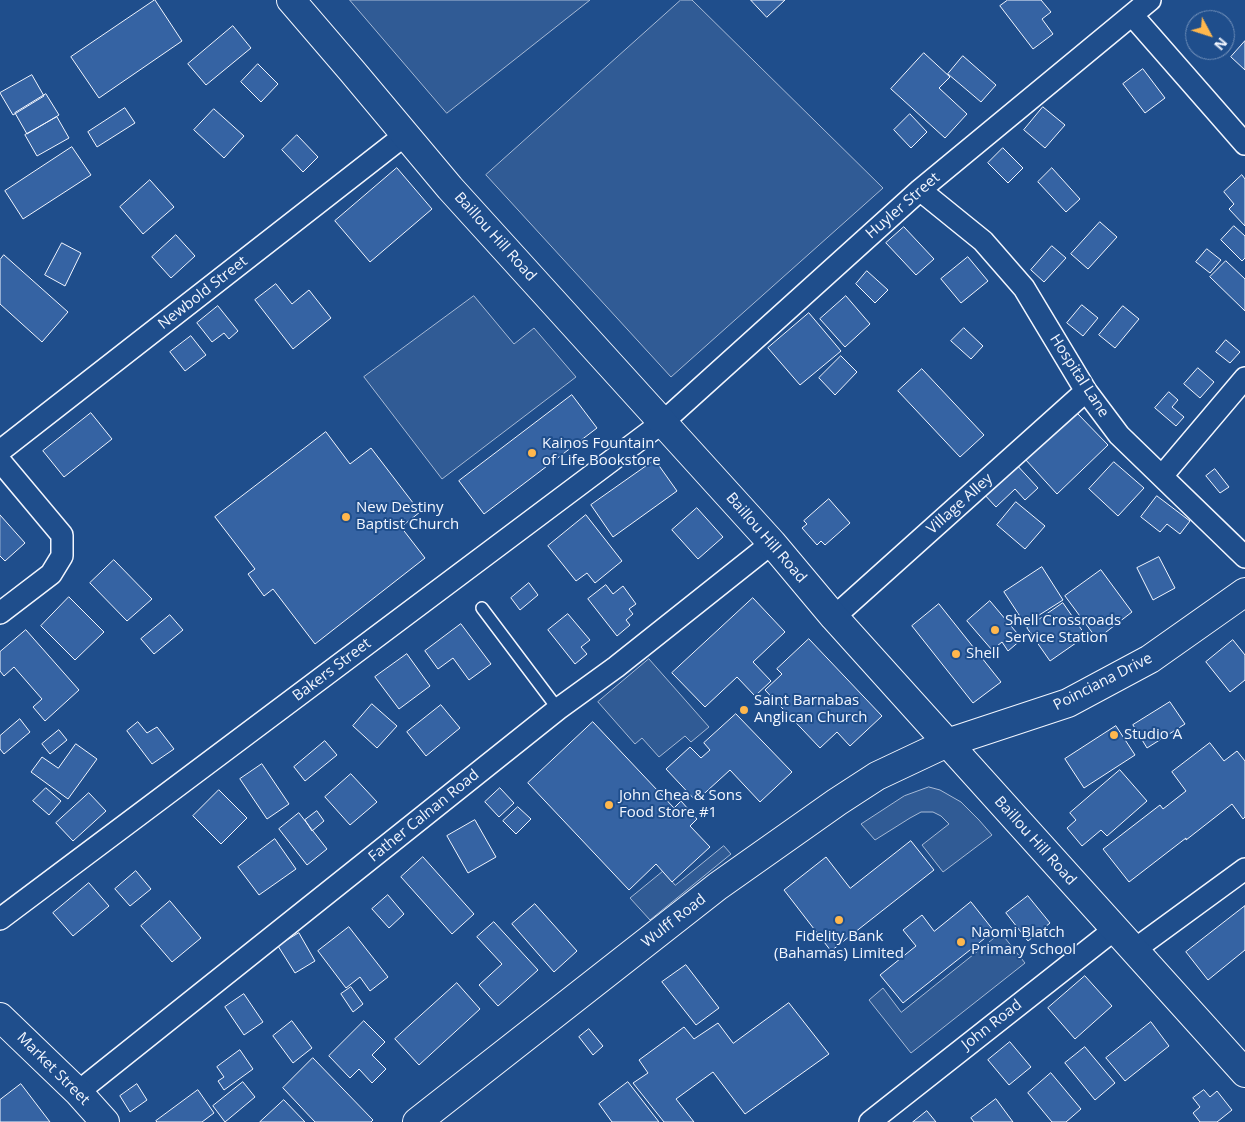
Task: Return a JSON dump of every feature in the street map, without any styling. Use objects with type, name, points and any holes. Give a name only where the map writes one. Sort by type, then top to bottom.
[{"type":"main road","name":"Baillou Hill Road","points":[[290,0],[352,70],[450,188],[772,542],[834,616],[947,743],[1245,1073]]},
{"type":"main road","name":"Poinciana Drive","points":[[947,743],[1068,703],[1150,659],[1245,592]]},
{"type":"main road","name":"Wulff Road","points":[[417,1122],[726,881],[877,776],[947,743]]},
{"type":"main road","name":"Market Street","points":[[0,1017],[78,1092],[105,1122]]},
{"type":"street","name":"Huyler Street","points":[[663,422],[920,190],[1150,0]]},
{"type":"street","points":[[1132,15],[1245,144]]},
{"type":"street","name":"Newbold Street","points":[[0,451],[406,135]]},
{"type":"street","name":"Hospital Lane","points":[[920,190],[983,241],[1024,288],[1086,391],[1119,435],[1245,557]]},
{"type":"street","points":[[1162,476],[1245,378]]},
{"type":"street","name":"Village Alley","points":[[834,616],[1086,391]]},
{"type":"street","name":"Bakers Street","points":[[0,919],[663,422]]},
{"type":"street","points":[[0,461],[62,535],[62,556],[51,574],[0,613]]},
{"type":"street","name":"Father Calnan Road","points":[[78,1092],[558,709],[616,667],[772,542]]},
{"type":"street","points":[[1134,950],[1245,869]]},
{"type":"street","name":"John Road","points":[[870,1122],[1115,929]]},
{"type":"lane","points":[[482,608],[558,709]]},
{"type":"shaded area","points":[[350,0],[590,0],[447,113]]},
{"type":"shaded area","points":[[681,0],[692,0],[883,188],[671,377],[486,175]]},
{"type":"shaded area","points":[[474,296],[514,344],[534,328],[576,377],[442,479],[364,377]]},
{"type":"shaded area","points":[[649,659],[709,727],[691,742],[685,736],[659,757],[642,738],[635,744],[598,702]]},
{"type":"shaded area","points":[[929,787],[940,790],[961,802],[992,835],[943,872],[922,845],[949,824],[941,816],[933,812],[921,812],[875,840],[861,824],[904,796]]},
{"type":"shaded area","points":[[724,846],[731,854],[650,920],[630,898],[663,871],[675,885]]},
{"type":"shaded area","points":[[1001,933],[1025,963],[911,1053],[869,1000],[883,988],[901,1012]]},
{"type":"building","points":[[155,0],[182,41],[99,98],[71,57]]},
{"type":"building","points":[[751,0],[785,0],[767,17]]},
{"type":"building","points":[[1008,0],[1041,0],[1051,12],[1042,19],[1053,34],[1033,49],[1000,6]]},
{"type":"building","points":[[233,26],[251,48],[206,85],[188,64]]},
{"type":"building","points":[[1245,41],[1245,70],[1234,60],[1235,52]]},
{"type":"building","points":[[924,53],[950,77],[939,88],[967,114],[945,138],[891,89]]},
{"type":"building","points":[[963,56],[996,85],[981,102],[948,74]]},
{"type":"building","points":[[258,64],[278,84],[261,102],[241,82]]},
{"type":"building","points":[[1143,69],[1165,98],[1145,113],[1123,84]]},
{"type":"building","points":[[32,75],[44,96],[13,115],[0,93]]},
{"type":"building","points":[[46,94],[59,115],[27,134],[15,113]]},
{"type":"building","points":[[1043,107],[1065,125],[1045,148],[1024,130]]},
{"type":"building","points":[[125,108],[135,123],[97,147],[88,132]]},
{"type":"building","points":[[214,109],[244,136],[224,158],[194,130]]},
{"type":"building","points":[[910,114],[927,132],[911,148],[894,130]]},
{"type":"building","points":[[57,117],[69,138],[37,156],[25,135]]},
{"type":"building","points":[[297,135],[318,157],[303,172],[282,150]]},
{"type":"building","points":[[72,147],[91,175],[23,219],[5,191]]},
{"type":"building","points":[[1003,148],[1023,168],[1008,183],[988,163]]},
{"type":"building","points":[[397,168],[432,209],[370,262],[335,221]]},
{"type":"building","points":[[1052,168],[1080,199],[1066,212],[1038,182]]},
{"type":"building","points":[[1242,175],[1245,179],[1245,226],[1229,209],[1234,204],[1224,192]]},
{"type":"building","points":[[150,180],[174,207],[143,234],[120,207]]},
{"type":"building","points":[[1100,222],[1117,237],[1088,269],[1071,254]]},
{"type":"building","points":[[1234,226],[1245,236],[1245,258],[1242,261],[1221,240]]},
{"type":"building","points":[[904,227],[934,259],[916,275],[886,243]]},
{"type":"building","points":[[176,235],[195,256],[171,278],[152,257]]},
{"type":"building","points":[[62,243],[81,253],[65,286],[45,275]]},
{"type":"building","points":[[1052,246],[1066,258],[1044,282],[1031,270]]},
{"type":"building","points":[[1207,249],[1221,260],[1210,273],[1196,262]]},
{"type":"building","points":[[4,255],[68,312],[42,342],[0,304],[0,260]]},
{"type":"building","points":[[968,257],[988,281],[961,303],[941,279]]},
{"type":"building","points":[[1226,261],[1245,279],[1245,311],[1210,277]]},
{"type":"building","points":[[867,271],[888,290],[875,303],[856,284]]},
{"type":"building","points":[[276,284],[292,304],[309,290],[331,318],[293,349],[255,300]]},
{"type":"building","points":[[846,296],[870,324],[845,347],[820,319]]},
{"type":"building","points":[[1082,305],[1098,318],[1083,336],[1067,323]]},
{"type":"building","points":[[218,306],[238,331],[229,339],[224,333],[212,342],[197,323]]},
{"type":"building","points":[[1123,306],[1139,319],[1115,348],[1099,335]]},
{"type":"building","points":[[809,313],[841,351],[800,385],[768,348]]},
{"type":"building","points":[[964,328],[983,346],[971,359],[951,341]]},
{"type":"building","points":[[191,336],[206,355],[185,371],[170,352]]},
{"type":"building","points":[[1226,340],[1240,352],[1230,363],[1216,352]]},
{"type":"building","points":[[841,356],[857,372],[835,395],[819,378]]},
{"type":"building","points":[[1198,368],[1214,382],[1200,398],[1184,384]]},
{"type":"building","points":[[922,369],[984,435],[960,457],[898,391]]},
{"type":"building","points":[[1169,392],[1178,400],[1172,407],[1184,417],[1176,426],[1155,408]]},
{"type":"building","points":[[572,395],[597,428],[484,514],[459,481]]},
{"type":"building","points":[[1076,412],[1108,445],[1057,494],[1025,459]]},
{"type":"building","points":[[91,413],[112,439],[64,477],[43,451]]},
{"type":"building","points":[[326,432],[350,464],[371,448],[420,512],[401,527],[425,558],[315,644],[273,589],[264,596],[248,574],[255,569],[215,517]]},
{"type":"building","points":[[655,460],[677,491],[613,537],[591,505]]},
{"type":"building","points":[[1014,462],[1038,488],[1025,500],[1015,489],[996,507],[982,492]]},
{"type":"building","points":[[1114,462],[1144,488],[1118,516],[1089,489]]},
{"type":"building","points":[[1215,469],[1229,487],[1220,493],[1206,476]]},
{"type":"building","points":[[1157,496],[1190,521],[1180,534],[1167,524],[1160,532],[1141,517]]},
{"type":"building","points":[[829,499],[850,523],[825,545],[821,541],[817,545],[802,528],[807,524],[804,521]]},
{"type":"building","points":[[1016,502],[1045,526],[1025,549],[997,525]]},
{"type":"building","points":[[697,508],[723,537],[698,559],[672,530]]},
{"type":"building","points":[[0,515],[25,543],[5,561],[0,556]]},
{"type":"building","points":[[586,515],[622,561],[595,583],[587,573],[576,581],[548,546]]},
{"type":"building","points":[[1159,557],[1175,588],[1153,600],[1137,568]]},
{"type":"building","points":[[114,560],[152,599],[127,621],[90,583]]},
{"type":"building","points":[[1042,567],[1063,600],[1025,624],[1004,592]]},
{"type":"building","points":[[1101,570],[1132,612],[1097,639],[1065,596]]},
{"type":"building","points":[[529,583],[538,595],[520,610],[511,598]]},
{"type":"building","points":[[606,585],[613,594],[623,586],[636,604],[629,609],[633,614],[626,620],[630,625],[617,636],[588,599]]},
{"type":"building","points":[[69,597],[104,632],[75,660],[41,626]]},
{"type":"building","points":[[753,598],[785,632],[753,662],[771,681],[755,696],[737,677],[705,707],[672,673]]},
{"type":"building","name":"Shell Crossroads Service Station","points":[[990,601],[1022,639],[1008,651],[1002,642],[992,650],[967,621]]},
{"type":"building","points":[[1063,603],[1086,636],[1050,661],[1027,628]]},
{"type":"building","name":"Shell","points":[[939,604],[1001,682],[973,703],[912,626]]},
{"type":"building","points":[[568,614],[590,640],[581,647],[587,654],[575,664],[548,630]]},
{"type":"building","points":[[170,615],[183,630],[154,654],[141,639]]},
{"type":"building","points":[[461,624],[491,664],[469,680],[453,658],[438,669],[425,651]]},
{"type":"building","points":[[26,630],[79,690],[45,721],[33,707],[42,699],[14,667],[4,676],[0,671],[0,652]]},
{"type":"building","name":"Saint Barnabas Anglican Church","points":[[809,639],[882,716],[850,746],[837,732],[820,748],[765,690],[782,674],[777,669]]},
{"type":"building","points":[[1233,640],[1245,655],[1245,680],[1230,692],[1206,662]]},
{"type":"building","points":[[407,654],[430,686],[399,709],[375,677]]},
{"type":"building","points":[[1170,702],[1185,724],[1147,748],[1133,725]]},
{"type":"building","points":[[372,704],[397,726],[377,748],[353,726]]},
{"type":"building","points":[[441,705],[460,728],[426,756],[407,732]]},
{"type":"building","points":[[736,714],[792,772],[760,802],[730,770],[696,801],[666,769],[690,747],[701,758],[710,750],[704,743]]},
{"type":"building","points":[[20,719],[30,732],[4,754],[0,749],[0,736]]},
{"type":"building","points":[[138,722],[147,733],[157,727],[174,749],[152,764],[127,731]]},
{"type":"building","name":"John Chea & Sons Food Store #1","points":[[593,722],[674,808],[681,801],[697,819],[690,826],[710,847],[672,882],[656,864],[629,890],[528,783]]},
{"type":"building","points":[[1116,726],[1135,755],[1084,788],[1065,759]]},
{"type":"building","points":[[59,730],[67,740],[50,754],[42,744]]},
{"type":"building","points":[[325,741],[337,755],[305,781],[294,767]]},
{"type":"building","points":[[1210,743],[1224,761],[1237,751],[1245,761],[1245,817],[1243,819],[1232,804],[1129,882],[1103,849],[1160,805],[1163,809],[1186,791],[1172,772]]},
{"type":"building","points":[[76,744],[97,759],[68,799],[31,772],[42,757],[58,768]]},
{"type":"building","points":[[262,764],[289,804],[267,819],[240,779]]},
{"type":"building","points":[[1120,770],[1147,801],[1107,836],[1101,830],[1082,846],[1067,828],[1076,820],[1070,813]]},
{"type":"building","points":[[351,774],[377,802],[350,825],[325,797]]},
{"type":"building","points":[[46,788],[61,801],[49,815],[33,801]]},
{"type":"building","points":[[500,788],[514,803],[499,817],[485,802]]},
{"type":"building","points":[[219,790],[247,818],[221,844],[193,816]]},
{"type":"building","points":[[89,793],[106,811],[73,841],[56,823]]},
{"type":"building","points":[[518,807],[531,819],[516,834],[503,821]]},
{"type":"building","points":[[317,811],[324,821],[312,831],[305,820]]},
{"type":"building","points":[[299,813],[327,849],[307,865],[279,829]]},
{"type":"building","points":[[475,820],[496,857],[468,873],[447,836]]},
{"type":"building","points":[[275,839],[296,869],[259,895],[238,867]]},
{"type":"building","name":"Fidelity Bank (Bahamas) Limited","points":[[911,841],[934,870],[831,951],[784,890],[826,857],[850,888]]},
{"type":"building","points":[[423,857],[474,914],[452,934],[401,877]]},
{"type":"building","points":[[136,871],[151,889],[130,906],[115,889]]},
{"type":"building","points":[[89,883],[109,906],[73,936],[53,913]]},
{"type":"building","points":[[388,895],[404,914],[389,928],[372,909]]},
{"type":"building","points":[[1028,896],[1050,923],[1028,941],[1006,913]]},
{"type":"building","points":[[170,901],[201,938],[172,962],[141,926]]},
{"type":"building","points":[[971,902],[994,931],[903,1003],[880,975],[916,946],[903,930],[922,915],[934,931]]},
{"type":"building","points":[[535,904],[577,951],[554,972],[512,924]]},
{"type":"building","points":[[1245,906],[1245,950],[1208,980],[1186,952]]},
{"type":"building","points":[[494,922],[538,970],[498,1006],[479,985],[502,964],[477,937]]},
{"type":"building","points":[[349,927],[388,977],[370,991],[360,977],[346,988],[318,951]]},
{"type":"building","points":[[299,933],[315,961],[295,973],[278,946]]},
{"type":"building","points":[[686,965],[719,1008],[696,1025],[662,982]]},
{"type":"building","points":[[1085,976],[1112,1006],[1075,1039],[1048,1008]]},
{"type":"building","points":[[457,983],[480,1009],[419,1065],[395,1039]]},
{"type":"building","points":[[351,987],[363,1004],[353,1012],[341,994]]},
{"type":"building","points":[[244,994],[263,1022],[244,1035],[225,1007]]},
{"type":"building","points":[[789,1003],[829,1054],[745,1114],[713,1072],[676,1099],[694,1122],[664,1122],[633,1083],[648,1073],[639,1060],[684,1027],[694,1039],[718,1023],[733,1043]]},
{"type":"building","points":[[292,1021],[312,1048],[293,1063],[273,1036]]},
{"type":"building","points":[[364,1021],[385,1042],[372,1055],[386,1069],[372,1083],[359,1069],[350,1078],[329,1056]]},
{"type":"building","points":[[1151,1022],[1169,1046],[1125,1081],[1106,1058]]},
{"type":"building","points":[[589,1029],[603,1046],[593,1055],[579,1037]]},
{"type":"building","points":[[1010,1042],[1031,1067],[1009,1085],[988,1060]]},
{"type":"building","points":[[1085,1047],[1115,1083],[1095,1100],[1065,1063]]},
{"type":"building","points":[[240,1050],[253,1069],[224,1090],[218,1081],[224,1077],[217,1067]]},
{"type":"building","points":[[313,1058],[373,1120],[371,1122],[315,1122],[283,1088]]},
{"type":"building","points":[[1051,1073],[1081,1109],[1066,1122],[1052,1122],[1028,1093]]},
{"type":"building","points":[[243,1082],[255,1097],[225,1122],[213,1106]]},
{"type":"building","points":[[628,1082],[659,1122],[612,1122],[599,1104]]},
{"type":"building","points":[[21,1084],[50,1122],[0,1122],[0,1100]]},
{"type":"building","points":[[137,1084],[147,1100],[130,1112],[120,1096]]},
{"type":"building","points":[[198,1090],[214,1113],[202,1122],[156,1121]]},
{"type":"building","points":[[1204,1090],[1210,1097],[1217,1091],[1232,1110],[1217,1122],[1200,1122],[1193,1113],[1200,1107],[1193,1098]]},
{"type":"building","points":[[996,1099],[1013,1122],[974,1122],[971,1118]]},
{"type":"building","points":[[284,1100],[305,1122],[260,1122]]},
{"type":"building","points":[[927,1111],[936,1122],[913,1122]]},
{"type":"place","name":"Kainos Fountain of Life Bookstore","points":[[532,453]]},
{"type":"place","name":"New Destiny Baptist Church","points":[[346,517]]},
{"type":"place","name":"Shell Crossroads Service Station","points":[[995,630]]},
{"type":"place","name":"Shell","points":[[956,654]]},
{"type":"place","name":"Saint Barnabas Anglican Church","points":[[744,710]]},
{"type":"place","name":"Studio A","points":[[1114,735]]},
{"type":"place","name":"John Chea & Sons Food Store #1","points":[[609,805]]},
{"type":"place","name":"Fidelity Bank (Bahamas) Limited","points":[[839,920]]},
{"type":"place","name":"Naomi Blatch Primary School","points":[[961,942]]}]
